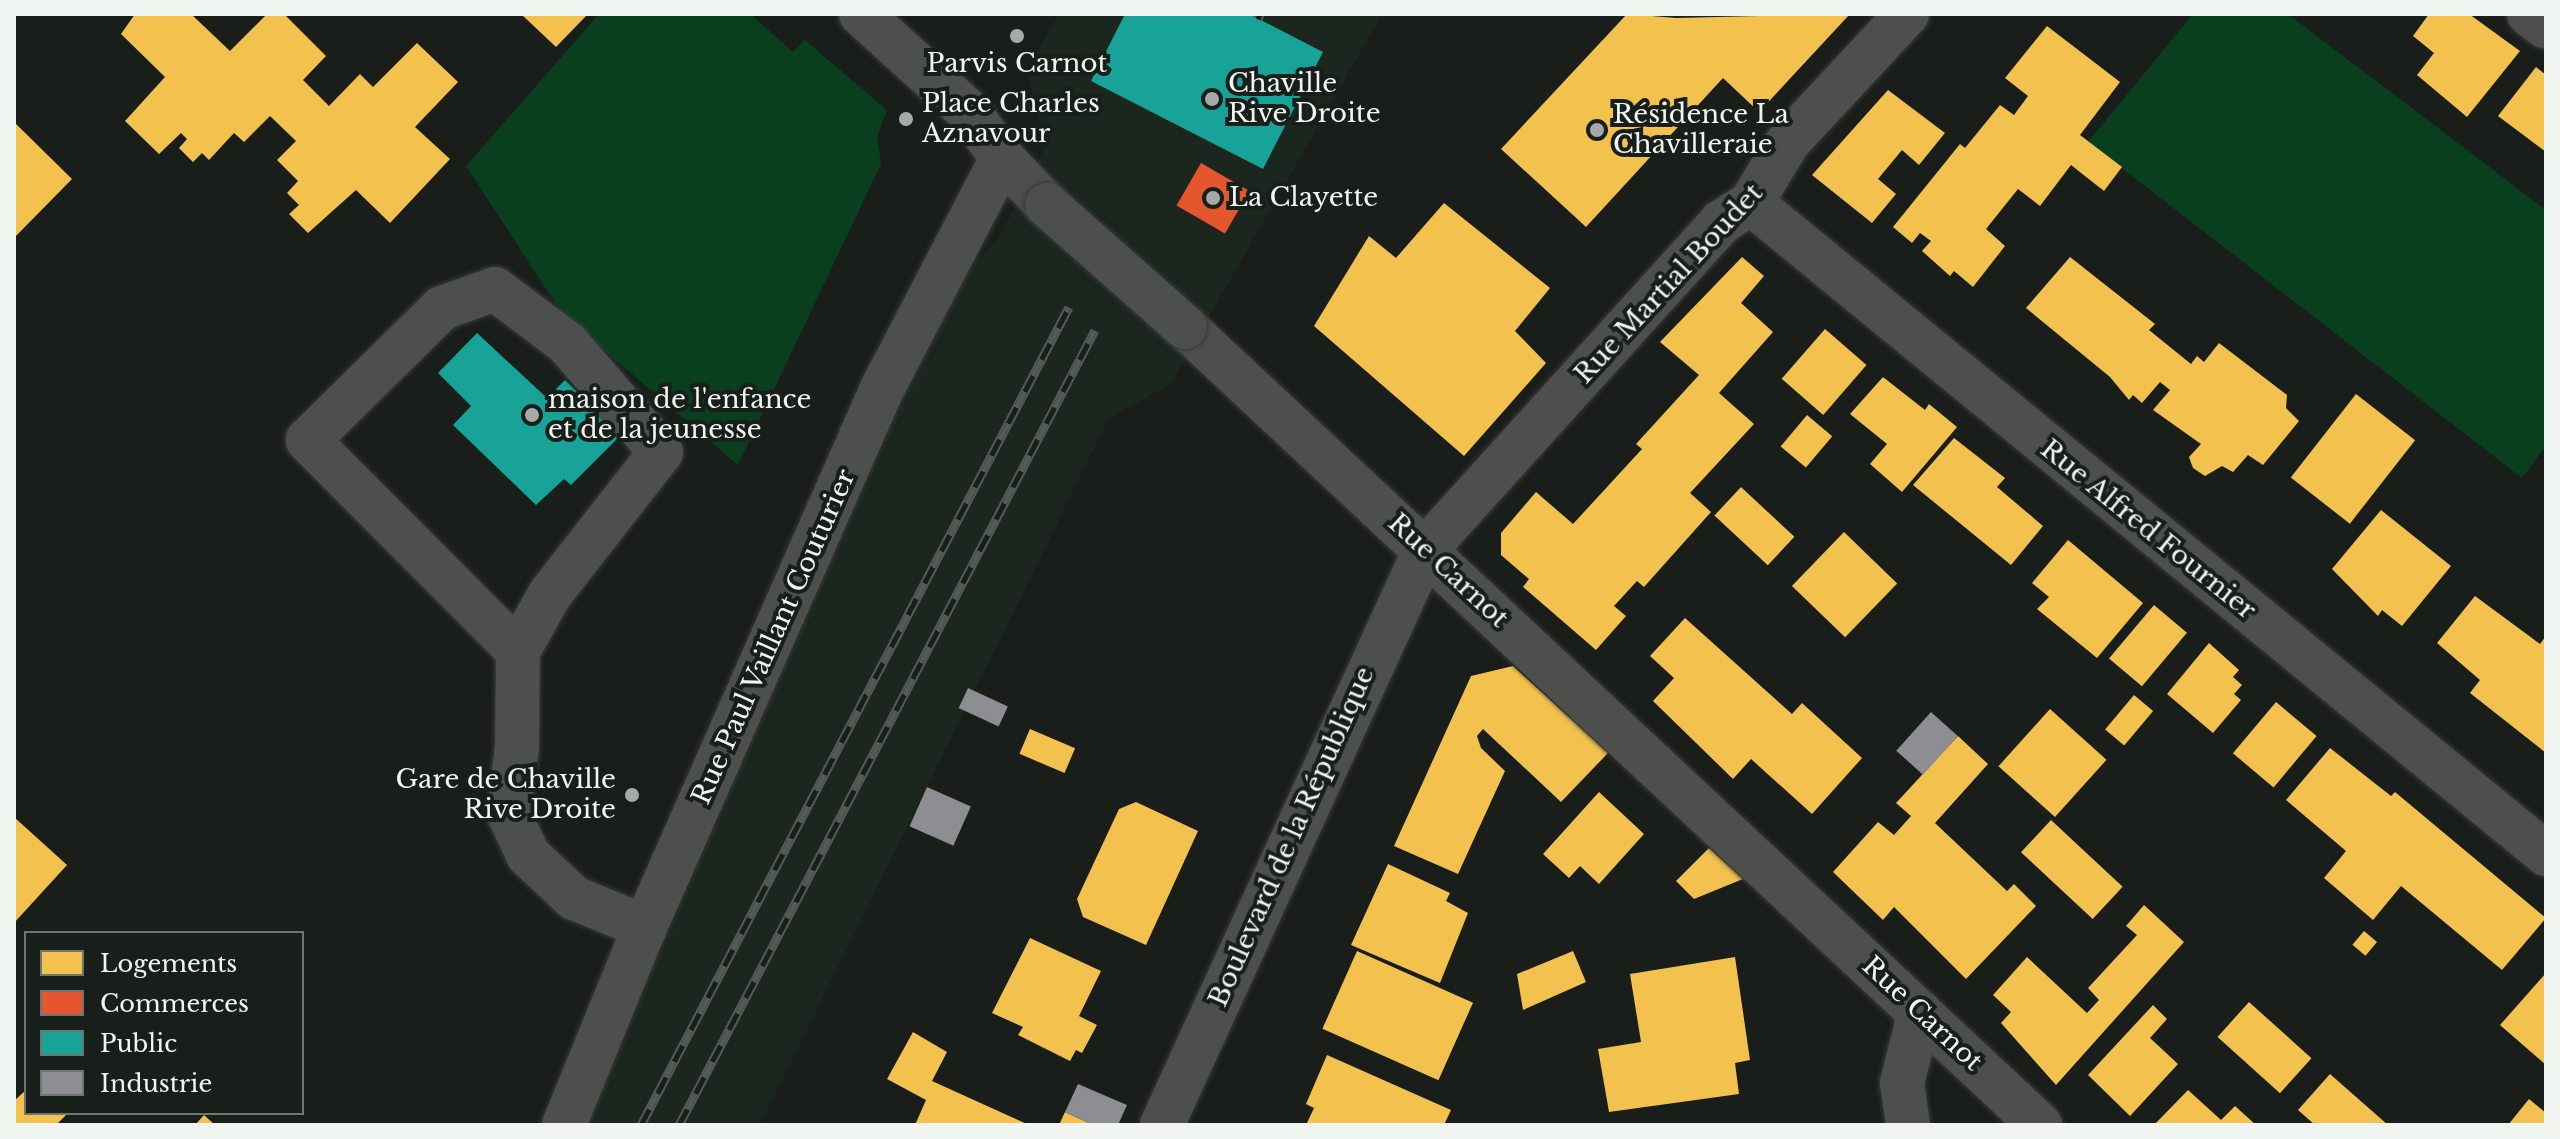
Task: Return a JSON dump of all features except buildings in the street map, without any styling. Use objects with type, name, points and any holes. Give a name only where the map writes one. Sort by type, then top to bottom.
[{"type":"street","name":"Rue Carnot","points":[[861,14],[970,113],[1002,158],[1047,205],[1185,327],[2040,1125]]},
{"type":"street","name":"Rue Martial Boudet","points":[[1425,550],[1721,222],[1751,203],[1788,142],[1907,14]]},
{"type":"street","points":[[2529,14],[2546,27]]},
{"type":"street","name":"Rue Paul Vaillant Couturier","points":[[564,1125],[645,927],[882,389],[1002,158]]},
{"type":"street","name":"Rue Alfred Fournier","points":[[1751,203],[2546,854]]},
{"type":"street","points":[[518,651],[308,440],[442,308],[495,289],[567,343],[661,452],[550,594],[518,651],[517,746],[509,814],[528,855],[574,898],[645,927]]},
{"type":"street","name":"Boulevard de la République","points":[[1162,1125],[1425,550]]},
{"type":"street","points":[[1908,1125],[1902,1083],[1920,1012]]},
{"type":"shaded area","points":[[1059,14],[1382,14],[1170,385],[1109,418],[760,1125],[588,1125],[827,560],[950,289],[999,238],[1045,148],[1027,70]]},
{"type":"green space","points":[[599,14],[750,14],[793,52],[805,40],[887,110],[877,137],[881,164],[738,465],[563,315],[466,166]]},
{"type":"green space","points":[[2193,14],[2288,14],[2546,210],[2546,446],[2522,478],[2088,142]]},
{"type":"railway","points":[[1258,19],[1260,14]]},
{"type":"railway","points":[[641,1125],[1069,307]]},
{"type":"railway","points":[[679,1125],[1095,330]]},
{"type":"place","name":"Parvis Carnot","points":[[1017,36]]},
{"type":"place","name":"Chaville Rive Droite","points":[[1212,99]]},
{"type":"place","name":"Place Charles Aznavour","points":[[906,119]]},
{"type":"place","name":"Résidence La Chavilleraie","points":[[1597,130]]},
{"type":"place","name":"La Clayette","points":[[1213,198]]},
{"type":"place","name":"maison de l'enfance et de la jeunesse","points":[[532,415]]},
{"type":"place","name":"Gare de Chaville Rive Droite","points":[[632,795]]}]
